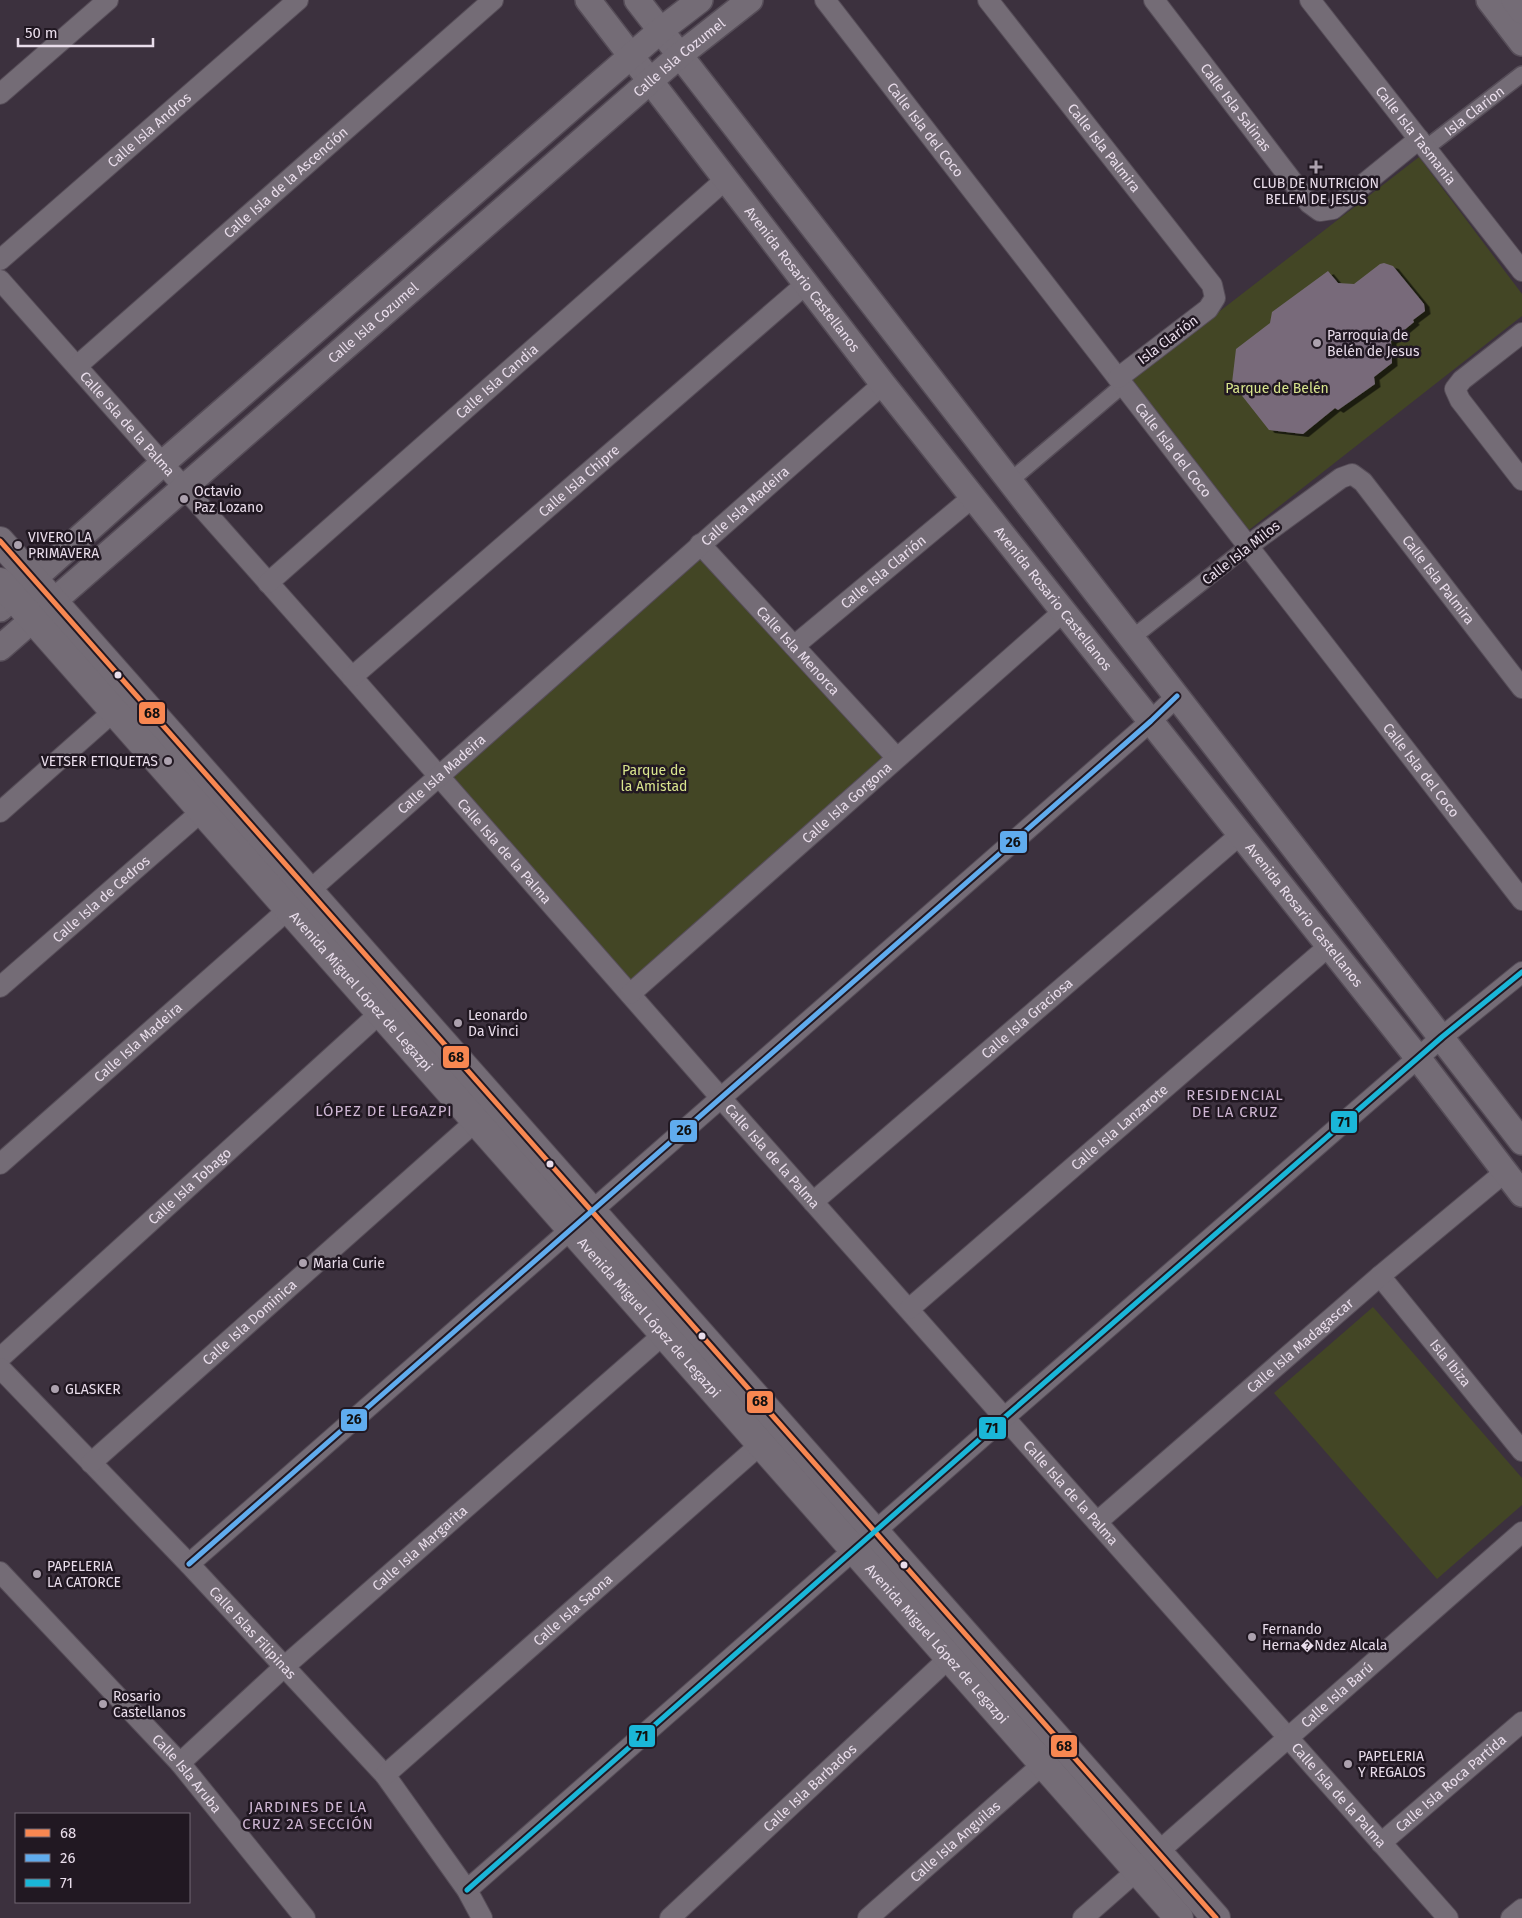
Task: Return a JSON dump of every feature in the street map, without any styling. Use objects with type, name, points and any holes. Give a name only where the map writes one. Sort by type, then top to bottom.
[{"type":"main road","name":"Avenida Miguel López de Legazpi","points":[[0,541],[1216,1918]]},
{"type":"main road","name":"Avenida Miguel López de Legazpi","points":[[4,596],[33,619],[1179,1918]]},
{"type":"street","points":[[0,94],[108,0]]},
{"type":"street","name":"Calle Isla Andros","points":[[0,260],[298,0]]},
{"type":"street","name":"Calle Isla de la Ascención","points":[[77,366],[493,0]]},
{"type":"street","name":"Avenida Rosario Castellanos","points":[[588,0],[883,384],[1418,1058],[1522,1194]]},
{"type":"street","points":[[637,0],[1522,1142]]},
{"type":"street","points":[[4,596],[33,579],[163,463],[661,30],[700,0]]},
{"type":"street","name":"Calle Isla Cozumel","points":[[0,648],[680,55],[750,0]]},
{"type":"street","name":"Calle Isla del Coco","points":[[825,0],[1522,900]]},
{"type":"street","name":"Calle Isla Palmira","points":[[988,0],[1212,284],[1215,298]]},
{"type":"street","name":"Calle Isla Salinas","points":[[1154,0],[1309,204],[1320,212],[1333,209],[1423,143]]},
{"type":"street","name":"Calle Isla Tasmania","points":[[1310,0],[1522,271]]},
{"type":"street","points":[[1489,0],[1522,42]]},
{"type":"street","points":[[1514,0],[1522,11]]},
{"type":"street","name":"Isla Clarion","points":[[1423,143],[1522,74]]},
{"type":"street","name":"Calle Isla Candia","points":[[268,582],[725,180]]},
{"type":"street","name":"Calle Isla de la Palma","points":[[0,280],[352,676],[720,1097],[1448,1918]]},
{"type":"street","name":"Calle Isla Chipre","points":[[352,676],[806,284]]},
{"type":"street","name":"Isla Clarión","points":[[1121,382],[1208,309],[1215,298]]},
{"type":"street","points":[[1522,333],[1462,380],[1455,389],[1460,400],[1522,480]]},
{"type":"street","points":[[1010,481],[1121,382]]},
{"type":"street","name":"Calle Isla Madeira","points":[[0,1164],[883,384]]},
{"type":"street","name":"Calle Isla Palmira","points":[[1352,474],[1363,482],[1522,688]]},
{"type":"street","name":"Calle Isla Milos","points":[[1132,638],[1248,546],[1341,478],[1352,474]]},
{"type":"street","name":"Calle Isla Clarión","points":[[794,646],[973,497]]},
{"type":"street","name":"Calle Isla Menorca","points":[[700,544],[896,757]]},
{"type":"street","name":"Calle Isla Gorgona","points":[[630,994],[896,757],[1064,611]]},
{"type":"street","points":[[189,1564],[1151,721],[1177,696]]},
{"type":"street","points":[[0,812],[114,711]]},
{"type":"street","name":"Calle Isla de Cedros","points":[[0,987],[202,811]]},
{"type":"street","name":"Calle Isla Graciosa","points":[[813,1202],[1240,834]]},
{"type":"street","name":"Calle Isla Lanzarote","points":[[908,1309],[1329,946]]},
{"type":"street","points":[[467,1890],[1005,1417],[1442,1037],[1522,972]]},
{"type":"street","name":"Calle Isla Tobago","points":[[0,1358],[380,1013]]},
{"type":"street","name":"Calle Isla Dominica","points":[[91,1462],[476,1121]]},
{"type":"street","name":"Calle Isla Madagascar","points":[[1097,1522],[1380,1276],[1505,1172]]},
{"type":"street","name":"Isla Ibiza","points":[[1380,1276],[1522,1451]]},
{"type":"street","name":"Calle Isla Margarita","points":[[180,1763],[285,1666],[664,1334]]},
{"type":"street","name":"Calle Islas Filipinas","points":[[0,1368],[189,1564],[385,1775],[467,1890],[482,1918]]},
{"type":"street","name":"Calle Isla Saona","points":[[385,1775],[761,1444]]},
{"type":"street","name":"Calle Isla Barú","points":[[1083,1918],[1522,1532]]},
{"type":"street","name":"Calle Isla Aruba","points":[[0,1572],[180,1763],[305,1918]]},
{"type":"street","name":"Calle Isla Barbados","points":[[670,1918],[949,1658]]},
{"type":"street","name":"Calle Isla Roca Partida","points":[[1382,1844],[1522,1722]]},
{"type":"street","name":"Calle Isla Anguilas","points":[[868,1918],[1044,1764]]},
{"type":"street","points":[[1511,1918],[1522,1909]]},
{"type":"green space","name":"Parque de Belén","points":[[1419,157],[1522,294],[1522,316],[1249,530],[1132,379]]},
{"type":"green space","name":"Parque de la Amistad","points":[[699,552],[886,756],[630,985],[447,776]]},
{"type":"green space","points":[[1373,1307],[1522,1478],[1522,1505],[1437,1579],[1274,1393]]},
{"type":"building","name":"Parroquia de Belén de Jesus","points":[[1384,263],[1393,266],[1424,304],[1425,311],[1391,341],[1392,363],[1374,377],[1375,384],[1338,410],[1335,408],[1303,434],[1269,430],[1232,383],[1236,349],[1270,323],[1272,312],[1328,271],[1338,283],[1354,284]]},
{"type":"transit line","name":"68","points":[[0,541],[1216,1918]]},
{"type":"transit line","name":"26","points":[[189,1564],[1151,721],[1177,696]]},
{"type":"transit line","name":"71","points":[[467,1890],[1005,1417],[1442,1037],[1522,972]]},
{"type":"place","name":"CLUB DE NUTRICION BELEM DE JESUS","points":[[1316,167]]},
{"type":"place","name":"Parroquia de Belén de Jesus","points":[[1317,343]]},
{"type":"place","name":"Octavio Paz Lozano","points":[[184,499]]},
{"type":"place","name":"VIVERO LA PRIMAVERA","points":[[18,545]]},
{"type":"place","name":"VETSER ETIQUETAS","points":[[168,761]]},
{"type":"place","name":"Leonardo Da Vinci","points":[[458,1023]]},
{"type":"place","name":"Maria Curie","points":[[303,1263]]},
{"type":"place","name":"GLASKER","points":[[55,1389]]},
{"type":"place","name":"PAPELERIA LA CATORCE","points":[[37,1574]]},
{"type":"place","name":"Fernando Herna�Ndez Alcala","points":[[1252,1637]]},
{"type":"place","name":"Rosario Castellanos","points":[[103,1704]]},
{"type":"place","name":"PAPELERIA Y REGALOS","points":[[1348,1764]]},
{"type":"district","name":"RESIDENCIAL DE LA CRUZ","points":[[1235,1104]]},
{"type":"district","name":"LÓPEZ DE LEGAZPI","points":[[384,1111]]},
{"type":"district","name":"JARDINES DE LA CRUZ 2A SECCIÓN","points":[[308,1816]]}]
